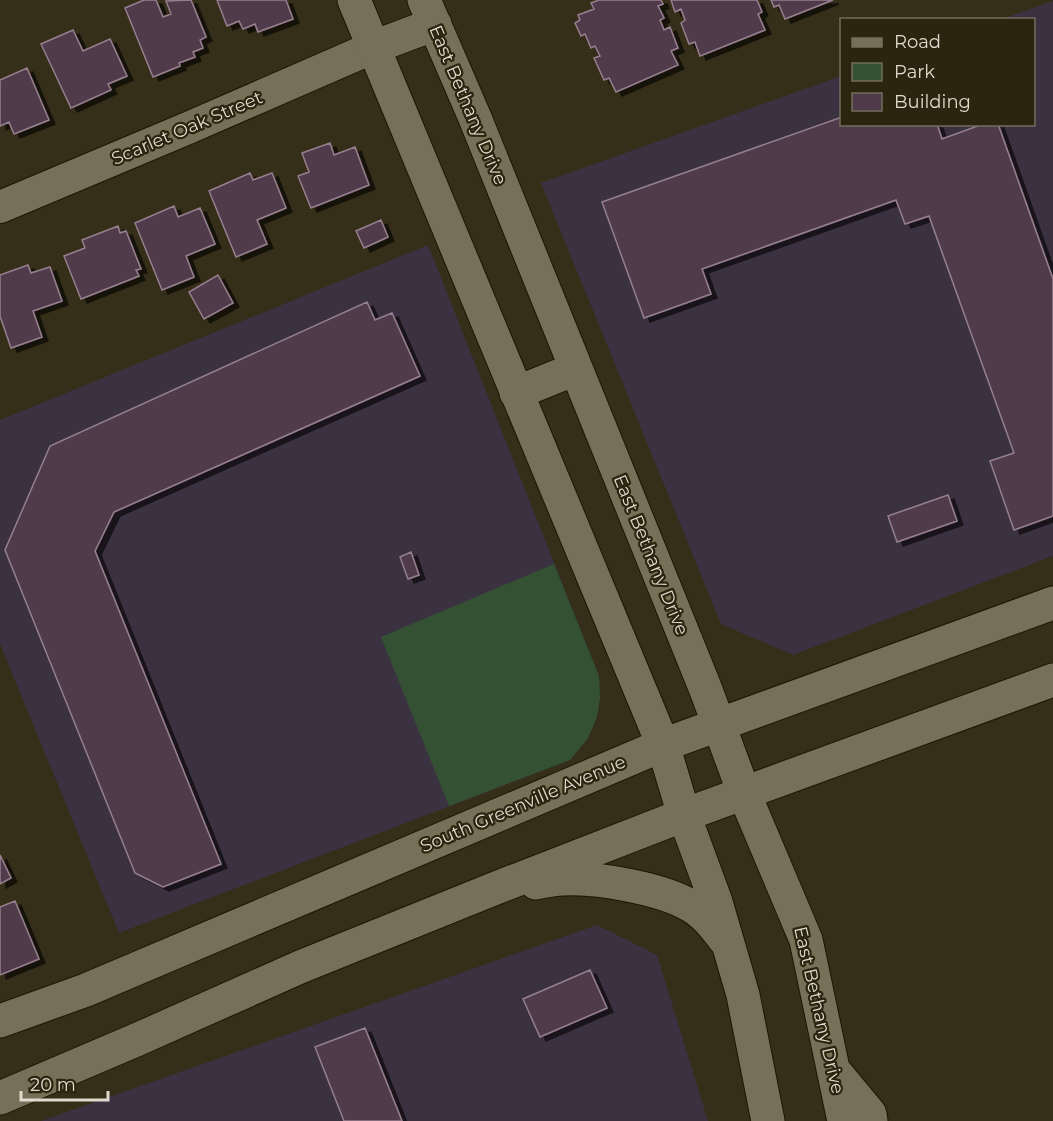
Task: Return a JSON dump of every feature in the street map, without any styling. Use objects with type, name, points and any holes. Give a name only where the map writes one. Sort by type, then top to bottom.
[{"type":"main road","points":[[354,0],[663,745],[684,815],[716,902],[743,995],[768,1121]]},
{"type":"main road","points":[[374,47],[429,12]]},
{"type":"main road","name":"East Bethany Drive","points":[[429,12],[475,118],[719,725],[744,793],[806,940],[844,1121]]},
{"type":"main road","points":[[516,393],[575,369]]},
{"type":"main road","name":"South Greenville Avenue","points":[[0,1021],[97,986],[663,745],[1053,603]]},
{"type":"main road","points":[[0,1098],[136,1041],[300,967],[496,888],[684,815],[1053,680]]},
{"type":"main road","points":[[496,888],[565,878],[602,881],[657,892],[692,906],[710,921],[728,943]]},
{"type":"main road","points":[[835,1072],[870,1114],[871,1121]]},
{"type":"street","name":"Scarlet Oak Street","points":[[0,207],[374,47]]},
{"type":"shaded area","points":[[1053,1],[1053,556],[793,655],[721,624],[541,183],[840,76],[840,126],[1035,126],[1035,18],[1005,18]]},
{"type":"shaded area","points":[[428,245],[599,676],[600,698],[597,717],[588,738],[570,760],[119,933],[0,644],[0,420]]},
{"type":"shaded area","points":[[597,925],[657,955],[708,1121],[41,1121]]},
{"type":"green space","points":[[554,564],[599,676],[600,698],[597,717],[588,738],[570,760],[449,806],[381,637]]},
{"type":"building","points":[[144,0],[156,0],[163,17],[171,14],[166,1],[191,0],[206,37],[200,40],[203,48],[193,52],[195,57],[153,77],[125,8]]},
{"type":"building","points":[[217,0],[286,0],[293,19],[258,32],[255,24],[243,29],[239,21],[227,26]]},
{"type":"building","points":[[599,0],[661,0],[663,4],[658,6],[664,18],[660,20],[664,30],[670,27],[678,48],[671,51],[678,65],[616,92],[609,78],[604,80],[594,58],[600,56],[595,46],[591,48],[585,34],[581,36],[575,23],[580,20],[578,15],[594,9],[591,3]]},
{"type":"building","points":[[671,0],[757,0],[762,12],[758,14],[765,30],[700,56],[695,42],[689,44],[681,23],[685,20],[681,9],[675,12]]},
{"type":"building","points":[[771,0],[833,0],[785,19],[779,5],[774,7]]},
{"type":"building","points":[[73,30],[83,51],[110,39],[127,76],[108,84],[111,90],[71,108],[41,44]]},
{"type":"building","points":[[27,68],[49,120],[14,134],[9,122],[0,126],[0,80]]},
{"type":"building","points":[[840,118],[840,126],[938,126],[942,139],[978,126],[999,126],[1053,279],[1053,516],[1014,530],[990,461],[1014,453],[929,216],[905,224],[896,200],[702,269],[711,294],[644,318],[602,202]]},
{"type":"building","points":[[330,143],[334,155],[355,147],[369,185],[311,208],[298,176],[309,172],[302,153]]},
{"type":"building","points":[[250,173],[253,180],[272,173],[286,208],[257,220],[267,244],[236,257],[209,191]]},
{"type":"building","points":[[174,206],[178,217],[200,208],[215,244],[186,256],[194,277],[162,290],[135,223]]},
{"type":"building","points":[[381,220],[388,237],[364,248],[356,231]]},
{"type":"building","points":[[118,226],[120,233],[126,231],[141,269],[136,270],[139,276],[81,299],[64,256],[85,248],[82,240]]},
{"type":"building","points":[[28,265],[31,273],[50,267],[62,301],[33,311],[42,337],[11,348],[0,316],[0,275]]},
{"type":"building","points":[[218,275],[233,303],[204,319],[189,292]]},
{"type":"building","points":[[367,302],[375,320],[392,313],[420,376],[114,512],[95,551],[221,864],[163,887],[135,873],[5,550],[50,446]]},
{"type":"building","points":[[948,495],[957,521],[897,542],[888,516]]},
{"type":"building","points":[[411,552],[419,575],[408,579],[400,557]]},
{"type":"building","points":[[0,855],[11,878],[0,884]]},
{"type":"building","points":[[15,901],[39,959],[0,975],[0,907]]},
{"type":"building","points":[[590,970],[607,1008],[540,1037],[523,999]]},
{"type":"building","points":[[365,1028],[402,1121],[344,1121],[315,1047]]}]
